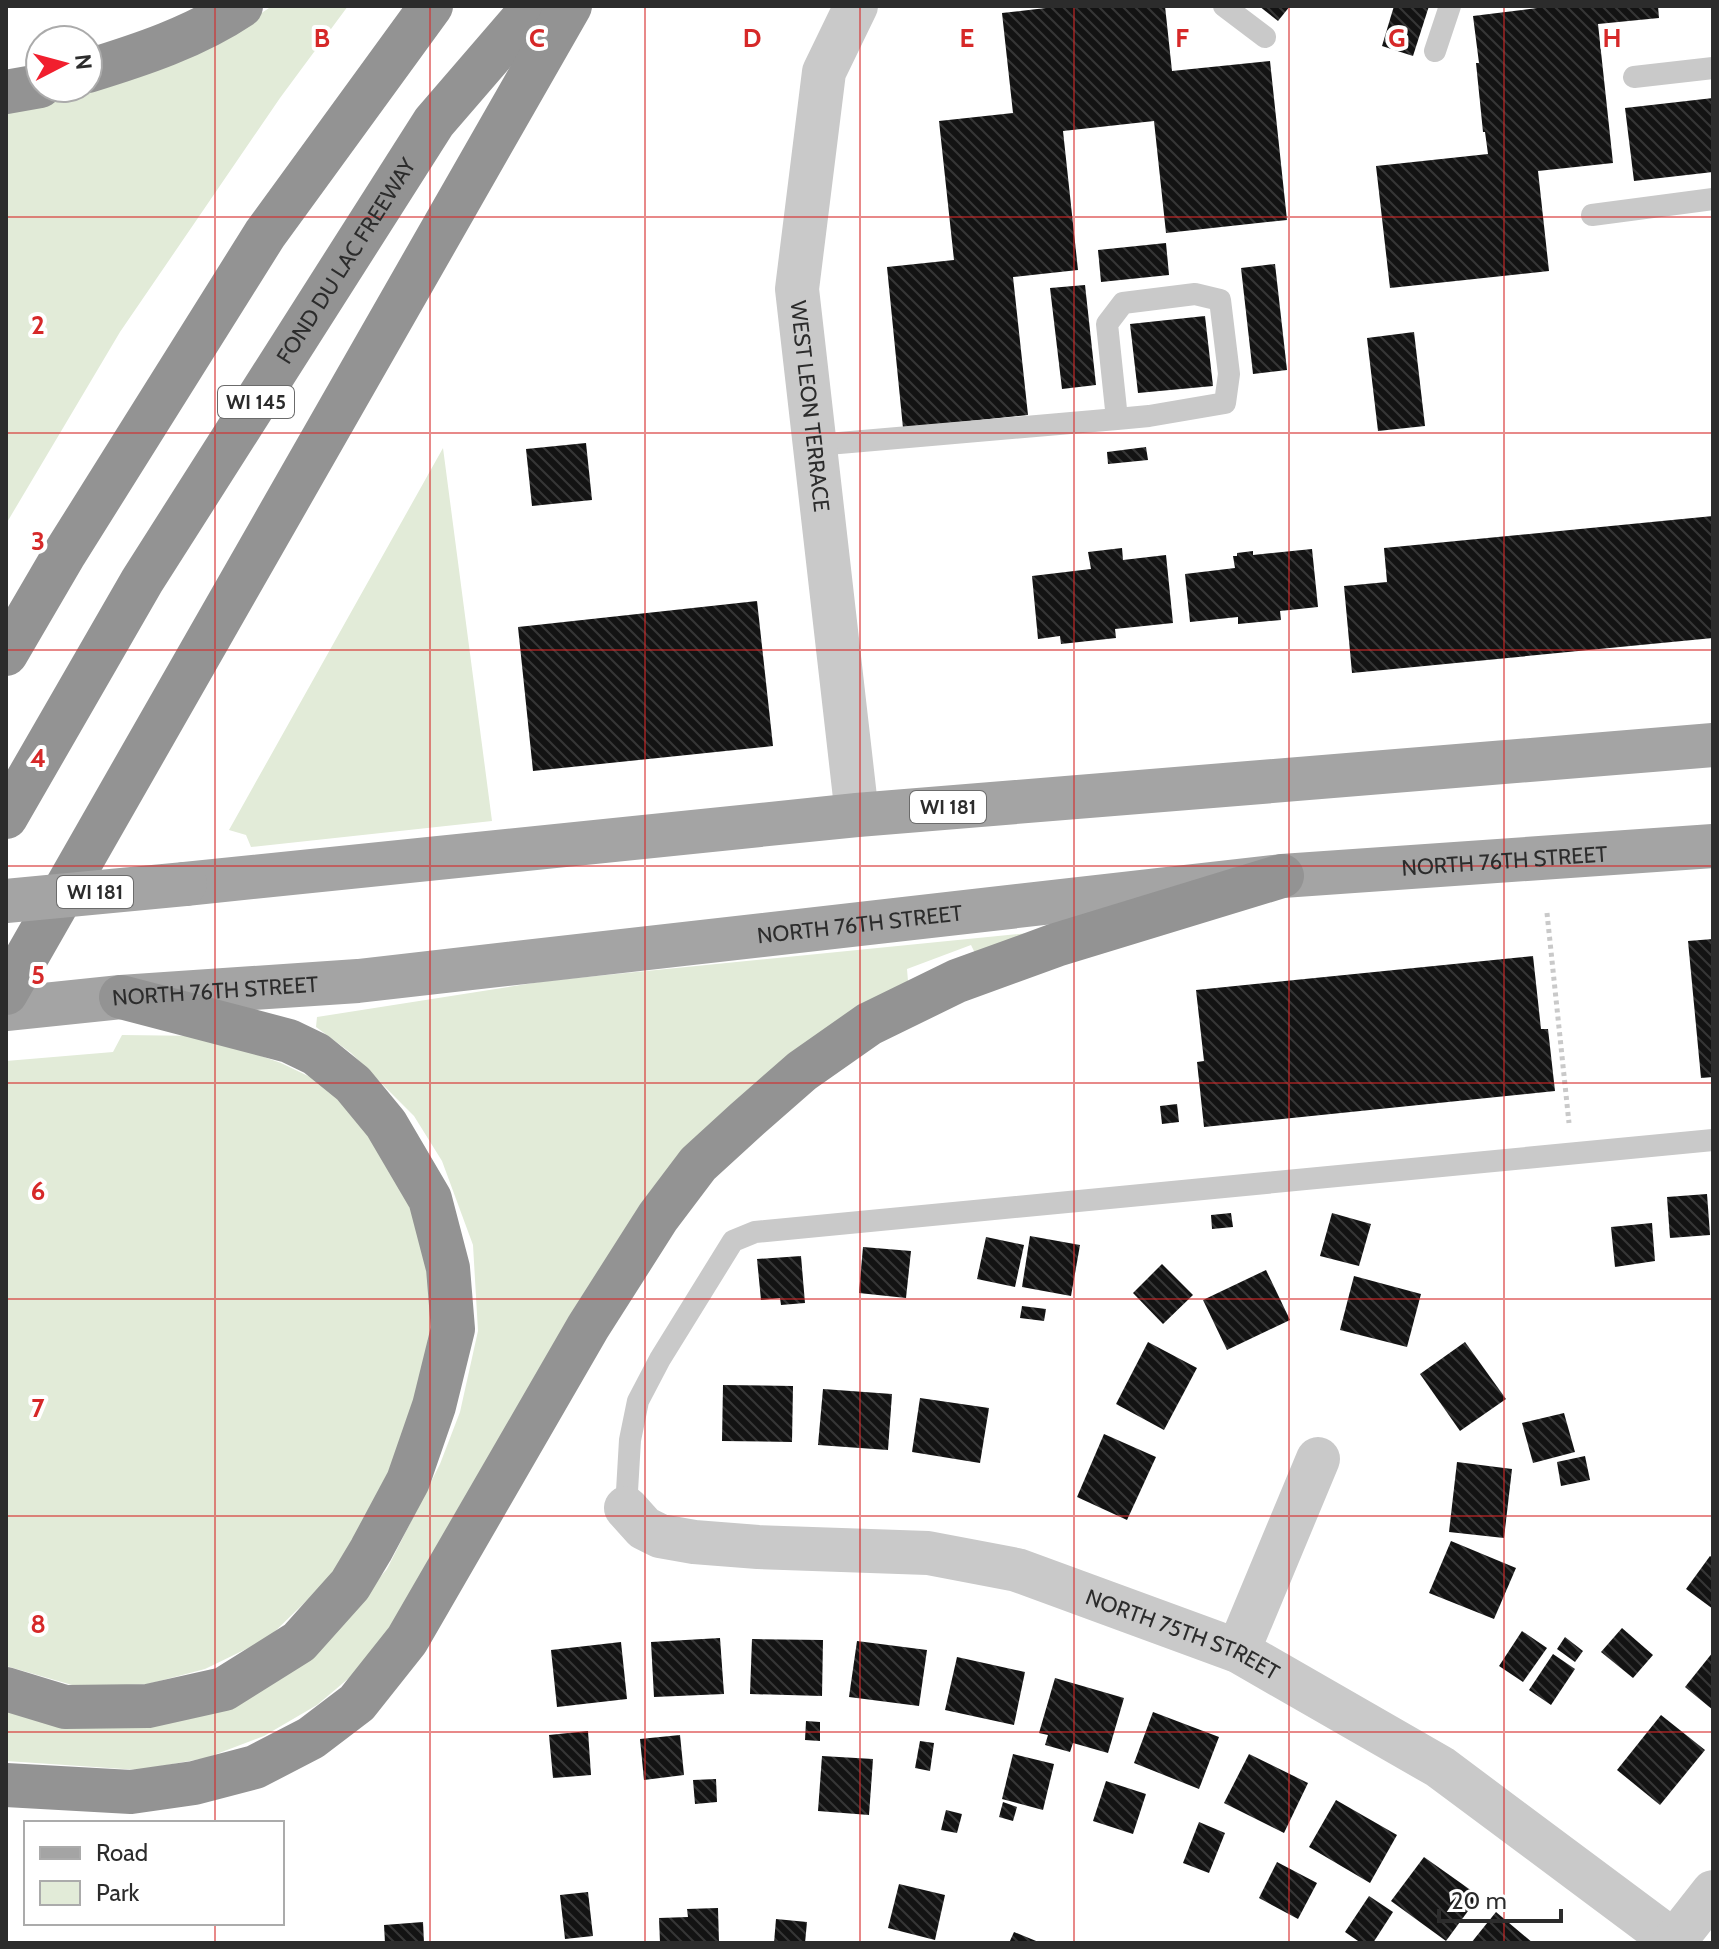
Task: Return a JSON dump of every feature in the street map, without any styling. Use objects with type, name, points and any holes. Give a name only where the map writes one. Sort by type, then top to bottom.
[{"type":"highway","points":[[104,66],[217,22],[241,6]]},
{"type":"highway","points":[[6,654],[65,553],[265,234],[431,6]]},
{"type":"highway","name":"FOND DU LAC FREEWAY","points":[[6,817],[142,581],[434,122],[534,6]]},
{"type":"highway","points":[[6,993],[570,6]]},
{"type":"highway","points":[[6,1785],[131,1792],[194,1783],[255,1767],[311,1738],[357,1703],[407,1640],[588,1327],[658,1217],[698,1164],[745,1121],[802,1071],[869,1024],[957,981],[1056,945],[1282,876]]},
{"type":"highway","points":[[6,1689],[65,1707],[148,1706],[224,1689],[299,1642],[350,1585],[408,1481],[434,1406],[453,1329],[448,1268],[430,1199],[386,1124],[353,1084],[316,1054],[289,1041],[121,997]]},
{"type":"main road","name":"WI 181","points":[[6,901],[857,815],[1713,745]]},
{"type":"main road","name":"NORTH 76TH STREET","points":[[6,1009],[121,997],[358,981],[1282,876],[1713,846]]},
{"type":"street","name":"WEST LEON TERRACE","points":[[856,6],[824,72],[797,289],[857,815]]},
{"type":"street","points":[[1238,1651],[1318,1459]]},
{"type":"street","name":"NORTH 75TH STREET","points":[[626,1508],[644,1528],[660,1536],[694,1542],[928,1553],[1017,1570],[1238,1651],[1440,1767],[1674,1942]]},
{"type":"street","points":[[1674,1942],[1713,1892]]},
{"type":"lane","points":[[1224,6],[1265,37]]},
{"type":"lane","points":[[1435,51],[1450,6]]},
{"type":"lane","points":[[1634,77],[1713,68]]},
{"type":"lane","points":[[1592,215],[1713,199]]},
{"type":"lane","points":[[815,445],[1117,419],[1149,416],[1225,403],[1229,374],[1220,300],[1195,294],[1123,303],[1107,324],[1117,419]]},
{"type":"lane","points":[[626,1508],[630,1440],[638,1401],[660,1359],[733,1241],[755,1232],[1713,1140]]},
{"type":"path","points":[[1547,913],[1566,1102]]},
{"type":"green space","points":[[272,6],[348,6],[280,98],[120,332],[6,524],[6,109],[33,104],[104,104],[104,85],[211,47]]},
{"type":"green space","points":[[443,448],[492,821],[251,847],[246,835],[229,830]]},
{"type":"green space","points":[[1029,933],[976,955],[971,945],[907,969],[908,981],[802,1048],[374,1657],[317,1705],[264,1736],[206,1758],[139,1770],[6,1761],[6,1707],[97,1726],[324,1644],[387,1569],[440,1464],[460,1412],[478,1331],[473,1245],[442,1161],[414,1116],[351,1053],[316,1027],[317,1017],[546,981]]},
{"type":"green space","points":[[122,1035],[204,1036],[281,1063],[331,1087],[380,1136],[429,1227],[437,1336],[407,1440],[374,1508],[329,1579],[267,1639],[205,1669],[148,1684],[79,1687],[6,1666],[6,1061],[113,1052]]},
{"type":"building","points":[[1063,6],[1165,6],[1172,71],[1270,61],[1287,220],[1166,233],[1154,121],[1063,131],[1078,270],[1013,277],[1028,415],[903,428],[887,267],[954,260],[939,121],[1013,113],[1002,13]]},
{"type":"building","points":[[1259,6],[1290,6],[1278,21]]},
{"type":"building","points":[[1394,6],[1429,6],[1413,56],[1382,46]]},
{"type":"building","points":[[1536,6],[1658,6],[1659,18],[1598,24],[1613,163],[1538,171],[1549,271],[1390,288],[1376,166],[1488,154],[1483,132],[1473,16]]},
{"type":"building","points":[[1713,98],[1713,172],[1634,181],[1625,108]]},
{"type":"building","points":[[1166,243],[1169,275],[1101,282],[1098,250]]},
{"type":"building","points":[[1275,264],[1287,370],[1253,374],[1241,268]]},
{"type":"building","points":[[1085,285],[1096,385],[1062,389],[1050,288]]},
{"type":"building","points":[[1205,316],[1213,386],[1138,393],[1130,324]]},
{"type":"building","points":[[1414,332],[1425,426],[1378,431],[1367,338]]},
{"type":"building","points":[[586,443],[592,500],[532,506],[526,449]]},
{"type":"building","points":[[1146,447],[1148,460],[1108,464],[1107,452]]},
{"type":"building","points":[[1713,516],[1713,638],[1352,673],[1344,586],[1387,582],[1384,548]]},
{"type":"building","points":[[1122,548],[1123,560],[1166,555],[1173,623],[1115,629],[1116,638],[1061,644],[1060,636],[1038,639],[1032,576],[1091,569],[1088,552]]},
{"type":"building","points":[[1312,549],[1318,607],[1280,611],[1281,620],[1238,624],[1238,617],[1190,622],[1185,574],[1235,568],[1233,556],[1237,553],[1253,551],[1253,555]]},
{"type":"building","points":[[757,601],[773,746],[533,771],[518,627]]},
{"type":"building","points":[[1713,939],[1713,1077],[1701,1078],[1688,941]]},
{"type":"building","points":[[1533,956],[1541,1029],[1548,1029],[1555,1091],[1204,1127],[1197,1062],[1204,1061],[1196,990]]},
{"type":"building","points":[[1177,1104],[1179,1122],[1162,1124],[1160,1106]]},
{"type":"building","points":[[1707,1194],[1710,1235],[1670,1238],[1667,1197]]},
{"type":"building","points":[[1231,1213],[1233,1227],[1212,1229],[1211,1215]]},
{"type":"building","points":[[1332,1213],[1371,1224],[1359,1266],[1320,1256]]},
{"type":"building","points":[[1652,1223],[1655,1261],[1615,1267],[1611,1227]]},
{"type":"building","points":[[1030,1236],[1080,1245],[1071,1296],[1022,1287]]},
{"type":"building","points":[[986,1237],[1024,1245],[1015,1287],[977,1279]]},
{"type":"building","points":[[863,1247],[911,1251],[906,1298],[859,1293]]},
{"type":"building","points":[[801,1256],[805,1303],[781,1305],[780,1298],[761,1300],[757,1259]]},
{"type":"building","points":[[1162,1264],[1193,1295],[1163,1324],[1133,1293]]},
{"type":"building","points":[[1266,1270],[1290,1320],[1227,1350],[1203,1300]]},
{"type":"building","points":[[1354,1276],[1421,1294],[1407,1347],[1340,1330]]},
{"type":"building","points":[[1022,1306],[1046,1309],[1044,1321],[1020,1318]]},
{"type":"building","points":[[1148,1342],[1197,1368],[1164,1430],[1116,1404]]},
{"type":"building","points":[[1465,1342],[1506,1399],[1460,1431],[1420,1374]]},
{"type":"building","points":[[723,1385],[793,1386],[792,1442],[722,1441]]},
{"type":"building","points":[[823,1389],[892,1394],[888,1450],[818,1445]]},
{"type":"building","points":[[920,1398],[989,1408],[980,1463],[912,1452]]},
{"type":"building","points":[[1564,1413],[1575,1452],[1533,1463],[1522,1423]]},
{"type":"building","points":[[1104,1434],[1156,1457],[1127,1520],[1077,1497]]},
{"type":"building","points":[[1585,1456],[1590,1480],[1561,1486],[1557,1462]]},
{"type":"building","points":[[1457,1462],[1512,1469],[1504,1538],[1449,1532]]},
{"type":"building","points":[[1451,1541],[1516,1568],[1494,1619],[1429,1593]]},
{"type":"building","points":[[1710,1556],[1713,1558],[1713,1609],[1686,1589]]},
{"type":"building","points":[[1622,1628],[1653,1655],[1633,1678],[1601,1652]]},
{"type":"building","points":[[1522,1631],[1547,1648],[1523,1682],[1499,1666]]},
{"type":"building","points":[[1565,1637],[1583,1651],[1575,1662],[1557,1649]]},
{"type":"building","points":[[720,1638],[724,1694],[654,1697],[651,1642]]},
{"type":"building","points":[[752,1639],[823,1640],[822,1696],[750,1694]]},
{"type":"building","points":[[857,1641],[927,1650],[919,1706],[849,1697]]},
{"type":"building","points":[[621,1642],[627,1699],[557,1707],[551,1650]]},
{"type":"building","points":[[1713,1652],[1713,1710],[1685,1687]]},
{"type":"building","points":[[1553,1654],[1575,1669],[1551,1705],[1529,1690]]},
{"type":"building","points":[[957,1657],[1025,1672],[1014,1725],[945,1710]]},
{"type":"building","points":[[1055,1678],[1124,1698],[1108,1753],[1073,1743],[1070,1752],[1045,1745],[1048,1735],[1039,1733]]},
{"type":"building","points":[[1153,1712],[1219,1737],[1199,1789],[1134,1763]]},
{"type":"building","points":[[1661,1715],[1705,1750],[1660,1805],[1617,1770]]},
{"type":"building","points":[[806,1721],[820,1722],[820,1741],[805,1740]]},
{"type":"building","points":[[588,1731],[591,1775],[553,1778],[549,1735]]},
{"type":"building","points":[[680,1735],[684,1775],[644,1780],[640,1739]]},
{"type":"building","points":[[920,1741],[934,1743],[930,1771],[915,1768]]},
{"type":"building","points":[[1013,1754],[1054,1764],[1043,1810],[1002,1799]]},
{"type":"building","points":[[1249,1754],[1308,1783],[1284,1833],[1224,1803]]},
{"type":"building","points":[[822,1756],[873,1759],[869,1815],[818,1811]]},
{"type":"building","points":[[716,1779],[717,1802],[695,1804],[693,1780]]},
{"type":"building","points":[[1106,1781],[1146,1794],[1133,1834],[1093,1821]]},
{"type":"building","points":[[1336,1800],[1397,1835],[1370,1883],[1309,1847]]},
{"type":"building","points":[[1003,1802],[1017,1807],[1013,1821],[999,1817]]},
{"type":"building","points":[[946,1810],[962,1814],[957,1833],[941,1830]]},
{"type":"building","points":[[1199,1822],[1225,1833],[1209,1873],[1183,1863]]},
{"type":"building","points":[[1424,1857],[1479,1896],[1446,1941],[1391,1901]]},
{"type":"building","points":[[1277,1862],[1317,1883],[1298,1919],[1259,1898]]},
{"type":"building","points":[[899,1884],[945,1895],[935,1940],[888,1928]]},
{"type":"building","points":[[588,1892],[593,1936],[565,1939],[560,1895]]},
{"type":"building","points":[[1369,1896],[1393,1912],[1373,1943],[1361,1943],[1345,1932]]},
{"type":"building","points":[[718,1908],[719,1943],[660,1943],[659,1918],[688,1917],[687,1909]]},
{"type":"building","points":[[1496,1912],[1533,1943],[1471,1943]]},
{"type":"building","points":[[776,1919],[807,1922],[805,1943],[774,1943]]},
{"type":"building","points":[[423,1922],[424,1943],[385,1943],[384,1925]]},
{"type":"building","points":[[1014,1932],[1041,1943],[1009,1943]]}]
